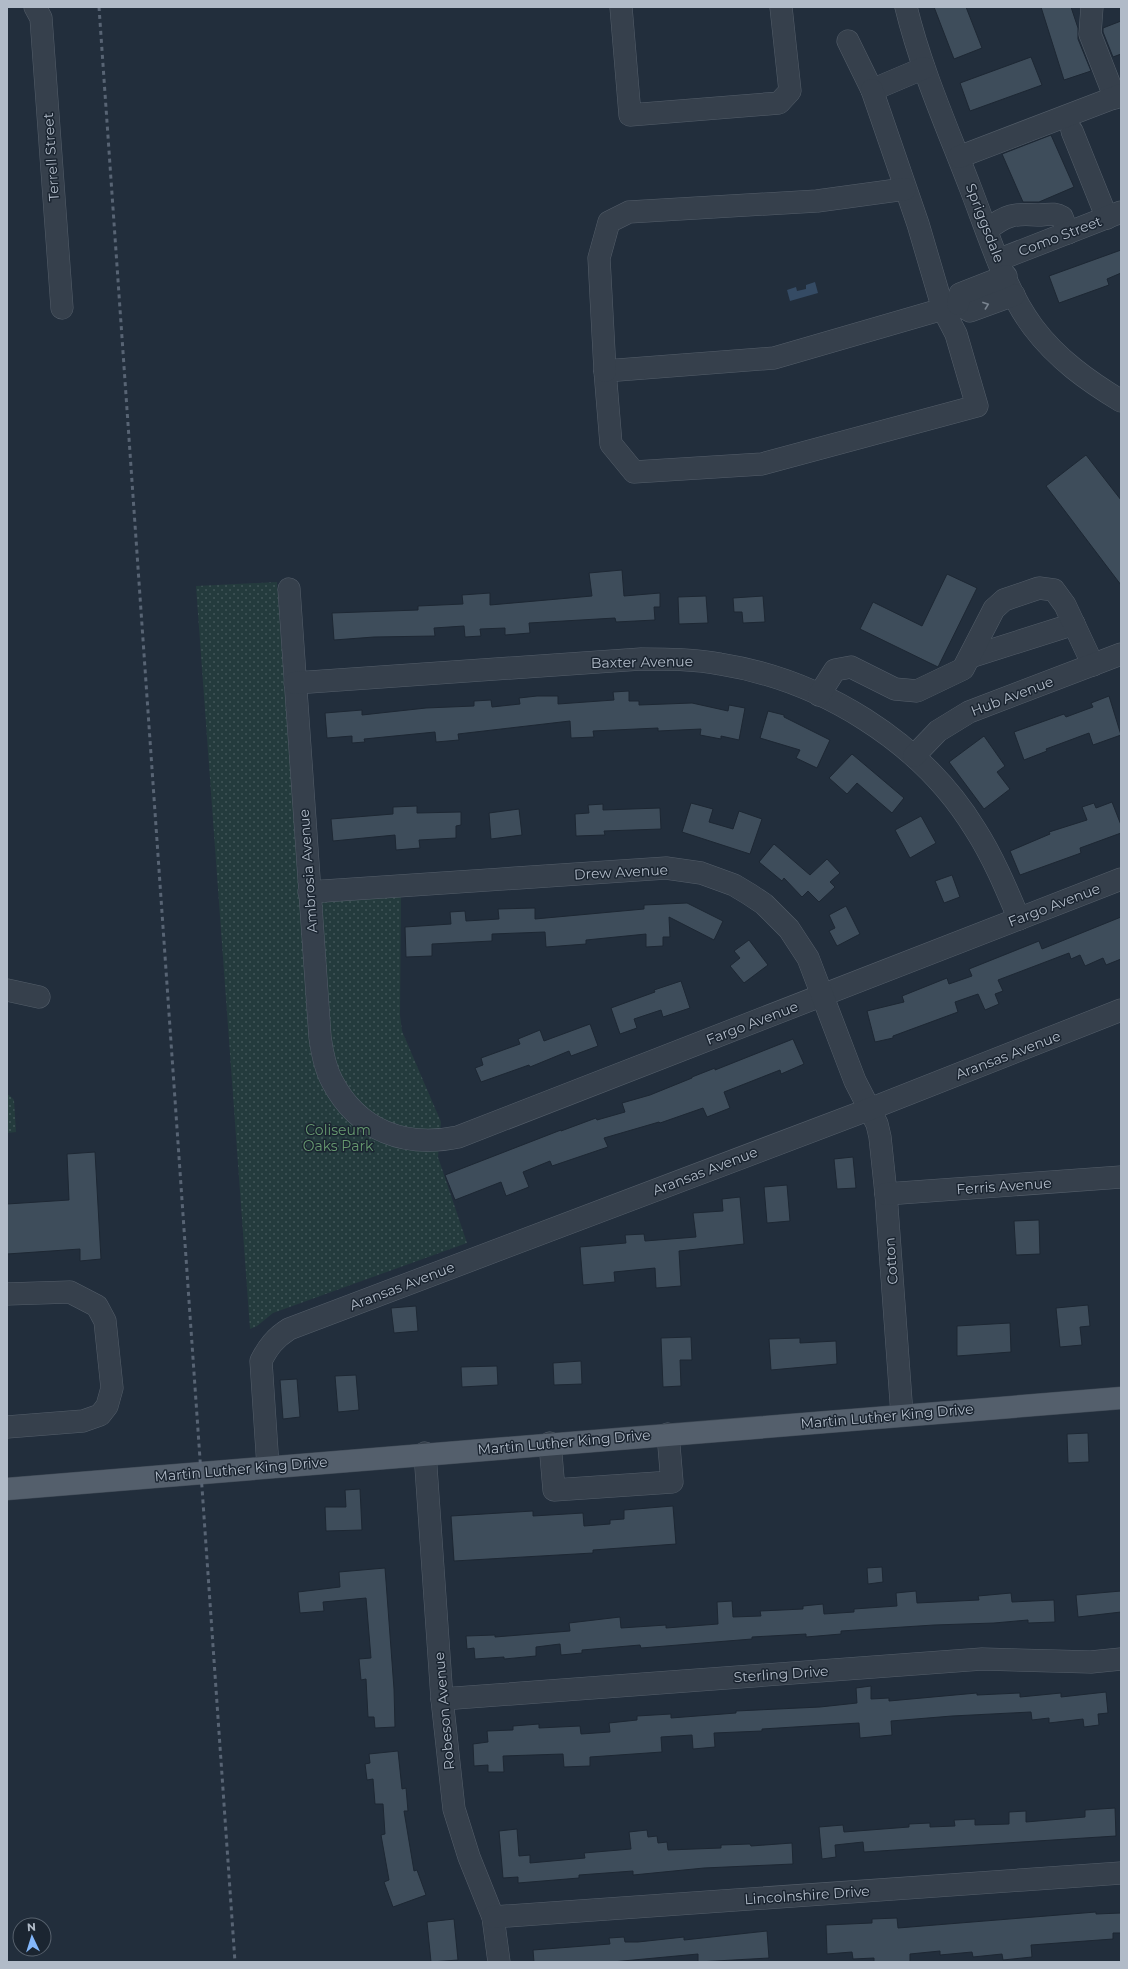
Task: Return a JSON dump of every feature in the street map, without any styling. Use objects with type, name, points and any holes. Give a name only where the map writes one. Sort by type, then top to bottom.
[{"type":"main road","name":"Martin Luther King Drive","points":[[7,1489],[425,1453],[1121,1398]]},
{"type":"street","name":"Terrell Street","points":[[35,7],[41,18],[62,308]]},
{"type":"street","points":[[621,7],[630,115],[779,103],[790,91],[781,7]]},
{"type":"street","name":"Spriggsdale","points":[[906,7],[924,68],[987,230],[1006,277],[1033,327],[1050,347],[1092,383],[1121,401]]},
{"type":"street","points":[[959,157],[1118,97],[1090,34],[1092,7]]},
{"type":"street","points":[[848,41],[872,90],[906,189],[951,306],[956,334],[977,406],[762,464],[634,472],[611,444],[605,370],[599,258],[609,222],[629,212],[817,201],[906,189]]},
{"type":"street","points":[[872,90],[924,68]]},
{"type":"street","points":[[1072,131],[1114,215]]},
{"type":"street","points":[[987,230],[1000,219],[1010,216],[1026,213],[1039,215],[1056,214],[1062,217],[1068,233]]},
{"type":"street","name":"Como Street","points":[[951,306],[960,294],[1006,277],[1068,233],[1114,215]]},
{"type":"street","points":[[605,370],[774,358],[951,306]]},
{"type":"street","points":[[819,694],[835,670],[852,667],[895,689],[917,691],[963,670],[994,610],[1004,600],[1039,588],[1054,590],[1065,604],[1093,665]]},
{"type":"street","name":"Ambrosia Avenue","points":[[288,589],[320,1037],[324,1058],[331,1081],[345,1102],[365,1121],[380,1131]]},
{"type":"street","points":[[970,657],[1074,624]]},
{"type":"street","name":"Hub Avenue","points":[[914,756],[938,731],[969,712],[1121,654]]},
{"type":"street","name":"Baxter Avenue","points":[[295,683],[641,659],[681,660],[720,664],[758,672],[796,684],[819,694],[866,720],[914,756],[951,796],[974,828],[994,862],[1019,919]]},
{"type":"street","name":"Drew Avenue","points":[[310,892],[648,868],[666,868],[689,871],[718,878],[734,885],[759,901],[777,916],[789,929],[805,953],[823,995],[855,1081],[870,1108]]},
{"type":"street","name":"Fargo Avenue","points":[[380,1131],[415,1141],[439,1141],[458,1137],[1121,879]]},
{"type":"street","points":[[7,990],[39,997]]},
{"type":"street","name":"Aransas Avenue","points":[[268,1467],[261,1361],[268,1347],[276,1337],[288,1329],[870,1108],[1121,1010]]},
{"type":"street","name":"Cotton","points":[[870,1108],[877,1124],[880,1138],[886,1194],[902,1415]]},
{"type":"street","name":"Ferris Avenue","points":[[886,1194],[1121,1177]]},
{"type":"street","points":[[7,1294],[70,1292],[97,1306],[105,1321],[112,1388],[107,1406],[100,1415],[83,1421],[7,1427]]},
{"type":"street","points":[[550,1443],[554,1490],[672,1482],[668,1434]]},
{"type":"street","name":"Robeson Avenue","points":[[425,1453],[442,1699],[454,1809],[469,1857],[493,1917],[496,1930],[499,1962]]},
{"type":"street","name":"Sterling Drive","points":[[442,1699],[982,1659],[1091,1662],[1121,1659]]},
{"type":"street","name":"Lincolnshire Drive","points":[[493,1917],[1121,1873]]},
{"type":"green space","name":"Coliseum Oaks Park","points":[[277,582],[300,901],[401,894],[400,1015],[402,1031],[441,1122],[438,1157],[467,1243],[273,1313],[257,1326],[250,1329],[196,586]]},
{"type":"green space","points":[[7,1095],[14,1100],[16,1132],[7,1133]]},
{"type":"water","points":[[815,282],[818,293],[790,301],[787,290],[796,287],[797,291],[806,289],[806,285]]},
{"type":"building","points":[[934,7],[966,7],[982,48],[954,59]]},
{"type":"building","points":[[1041,7],[1071,7],[1078,28],[1078,39],[1091,71],[1064,80]]},
{"type":"building","points":[[1121,21],[1121,54],[1113,57],[1103,32],[1103,28]]},
{"type":"building","points":[[1031,57],[1042,85],[970,111],[960,83]]},
{"type":"building","points":[[1051,135],[1074,187],[1039,202],[1023,202],[1002,154]]},
{"type":"building","points":[[1121,250],[1121,273],[1107,279],[1109,285],[1059,303],[1049,276]]},
{"type":"building","points":[[1086,455],[1121,500],[1121,585],[1046,486]]},
{"type":"building","points":[[622,570],[624,596],[660,593],[660,607],[654,607],[655,620],[616,622],[615,618],[529,623],[530,633],[505,635],[505,628],[480,629],[481,636],[465,637],[464,626],[434,628],[435,636],[374,637],[334,640],[332,613],[418,610],[418,606],[463,604],[462,595],[490,593],[490,605],[592,596],[589,573]]},
{"type":"building","points":[[947,574],[977,588],[938,667],[860,629],[873,602],[922,626]]},
{"type":"building","points":[[706,596],[708,623],[679,624],[678,597]]},
{"type":"building","points":[[763,596],[765,622],[743,623],[742,612],[734,612],[733,598]]},
{"type":"building","points":[[629,691],[629,701],[639,701],[639,705],[692,703],[728,711],[729,705],[745,708],[739,740],[721,736],[721,739],[700,735],[701,729],[658,731],[658,728],[593,731],[594,737],[571,738],[570,721],[458,734],[459,740],[436,742],[435,732],[364,739],[365,742],[352,743],[352,736],[327,738],[325,713],[362,710],[362,715],[426,708],[474,706],[474,701],[491,700],[492,707],[520,704],[519,698],[537,696],[558,696],[558,704],[614,700],[613,692]]},
{"type":"building","points":[[1109,696],[1121,735],[1093,745],[1089,733],[1046,749],[1047,751],[1024,760],[1014,732],[1064,714],[1066,717],[1093,707],[1091,703]]},
{"type":"building","points":[[768,711],[784,715],[784,717],[830,740],[817,768],[796,758],[800,750],[760,738]]},
{"type":"building","points":[[984,736],[1005,766],[997,772],[1010,789],[984,809],[949,762]]},
{"type":"building","points":[[852,754],[904,798],[892,813],[857,783],[847,794],[829,778]]},
{"type":"building","points":[[1112,802],[1121,825],[1121,833],[1080,848],[1081,853],[1020,875],[1010,851],[1050,834],[1049,832],[1087,820],[1082,807],[1094,803],[1096,808]]},
{"type":"building","points":[[691,803],[713,809],[709,822],[733,829],[739,811],[762,819],[750,854],[682,832]]},
{"type":"building","points":[[603,804],[603,810],[660,808],[661,829],[604,831],[605,835],[576,836],[575,814],[589,813],[588,805]]},
{"type":"building","points":[[417,806],[417,813],[461,812],[461,825],[456,826],[456,838],[419,840],[420,848],[396,850],[395,835],[333,841],[331,819],[393,814],[393,807]]},
{"type":"building","points":[[519,809],[522,835],[491,839],[489,813]]},
{"type":"building","points":[[921,816],[936,843],[910,858],[895,830]]},
{"type":"building","points":[[774,844],[810,875],[827,859],[840,873],[830,882],[835,887],[819,902],[808,891],[802,897],[784,878],[782,881],[759,862]]},
{"type":"building","points":[[952,875],[960,897],[944,903],[935,881]]},
{"type":"building","points":[[687,903],[723,921],[714,940],[669,917],[670,937],[663,937],[663,946],[646,947],[646,934],[586,940],[586,944],[546,947],[545,932],[492,934],[492,941],[432,944],[432,956],[406,957],[405,927],[451,924],[450,912],[465,911],[466,921],[499,919],[498,909],[535,908],[535,919],[644,909],[644,905]]},
{"type":"building","points":[[846,906],[860,934],[837,946],[829,931],[835,928],[829,915]]},
{"type":"building","points":[[1121,917],[1121,959],[1106,965],[1103,958],[1085,966],[1080,955],[1071,959],[1069,953],[998,980],[1003,991],[995,994],[999,1004],[985,1010],[978,994],[955,1002],[958,1012],[893,1036],[893,1038],[875,1042],[867,1011],[904,1002],[902,996],[947,978],[949,984],[972,976],[969,969],[1039,941],[1042,949]]},
{"type":"building","points":[[749,940],[768,965],[744,983],[730,966],[740,958],[734,951]]},
{"type":"building","points":[[681,981],[690,1008],[663,1017],[661,1010],[634,1019],[637,1028],[620,1034],[611,1008],[655,992],[654,990]]},
{"type":"building","points":[[590,1024],[598,1046],[571,1056],[569,1051],[530,1067],[529,1065],[481,1082],[475,1068],[483,1065],[481,1058],[520,1044],[518,1039],[540,1030],[544,1041]]},
{"type":"building","points":[[793,1039],[804,1064],[781,1074],[780,1070],[724,1092],[730,1108],[707,1117],[703,1108],[660,1123],[659,1122],[604,1138],[608,1147],[552,1166],[550,1161],[523,1172],[529,1187],[506,1196],[501,1182],[455,1200],[445,1175],[561,1130],[596,1118],[597,1120],[625,1112],[622,1103],[650,1095],[692,1077],[715,1068],[715,1070]]},
{"type":"building","points":[[95,1152],[101,1259],[80,1261],[80,1249],[7,1254],[7,1204],[69,1200],[67,1154]]},
{"type":"building","points":[[853,1157],[856,1188],[837,1189],[834,1159]]},
{"type":"building","points":[[787,1185],[790,1221],[767,1223],[764,1187]]},
{"type":"building","points":[[740,1197],[744,1244],[679,1251],[681,1286],[656,1288],[655,1268],[614,1272],[615,1282],[583,1285],[580,1247],[626,1243],[625,1235],[644,1234],[645,1241],[696,1237],[693,1213],[723,1211],[722,1199]]},
{"type":"building","points":[[1039,1220],[1040,1254],[1016,1255],[1014,1221]]},
{"type":"building","points":[[1088,1305],[1090,1326],[1080,1327],[1082,1345],[1060,1347],[1056,1308]]},
{"type":"building","points":[[416,1306],[418,1331],[394,1333],[391,1308]]},
{"type":"building","points":[[1010,1323],[1011,1352],[957,1356],[957,1326]]},
{"type":"building","points":[[691,1337],[692,1360],[680,1360],[681,1386],[663,1387],[661,1338]]},
{"type":"building","points":[[800,1338],[800,1343],[836,1341],[837,1364],[771,1370],[769,1339]]},
{"type":"building","points":[[581,1361],[582,1384],[554,1385],[553,1363]]},
{"type":"building","points":[[497,1366],[498,1385],[462,1387],[461,1367]]},
{"type":"building","points":[[356,1375],[359,1410],[338,1412],[335,1376]]},
{"type":"building","points":[[297,1379],[300,1417],[283,1419],[280,1380]]},
{"type":"building","points":[[1088,1433],[1089,1462],[1068,1463],[1067,1434]]},
{"type":"building","points":[[360,1489],[362,1530],[326,1531],[325,1507],[346,1507],[345,1490]]},
{"type":"building","points":[[673,1506],[676,1544],[593,1550],[593,1553],[454,1561],[451,1516],[533,1511],[533,1516],[583,1513],[584,1526],[610,1524],[610,1520],[624,1519],[624,1510]]},
{"type":"building","points":[[882,1567],[883,1582],[868,1584],[867,1568]]},
{"type":"building","points":[[385,1568],[394,1689],[395,1727],[375,1728],[374,1717],[368,1717],[366,1679],[361,1680],[359,1659],[371,1658],[366,1598],[323,1602],[324,1611],[300,1613],[298,1592],[340,1587],[339,1572]]},
{"type":"building","points":[[916,1591],[917,1603],[979,1600],[978,1596],[1011,1593],[1012,1602],[1054,1600],[1055,1622],[1028,1623],[1028,1620],[841,1631],[841,1634],[806,1637],[806,1634],[752,1637],[752,1639],[641,1648],[640,1645],[582,1650],[582,1653],[561,1655],[560,1644],[536,1647],[536,1656],[504,1659],[504,1657],[475,1659],[474,1648],[467,1649],[466,1636],[495,1635],[495,1637],[570,1631],[569,1623],[620,1617],[621,1628],[666,1625],[666,1628],[718,1624],[717,1602],[732,1601],[733,1617],[761,1616],[760,1611],[803,1609],[803,1606],[823,1604],[824,1614],[854,1612],[854,1609],[897,1606],[896,1593]]},
{"type":"building","points":[[1121,1591],[1121,1612],[1078,1617],[1076,1595]]},
{"type":"building","points":[[871,1686],[871,1699],[889,1698],[889,1701],[977,1693],[977,1695],[1020,1693],[1020,1697],[1061,1693],[1061,1697],[1106,1692],[1108,1713],[1098,1714],[1099,1725],[1084,1727],[1083,1719],[1049,1723],[1049,1718],[1032,1720],[1031,1712],[891,1721],[892,1735],[860,1738],[859,1723],[762,1729],[762,1731],[714,1733],[715,1747],[693,1749],[692,1735],[661,1737],[662,1752],[590,1757],[590,1766],[564,1767],[563,1754],[503,1756],[504,1772],[488,1772],[488,1765],[474,1766],[473,1744],[488,1742],[487,1731],[513,1730],[513,1726],[539,1724],[539,1728],[580,1726],[581,1734],[610,1732],[609,1723],[637,1720],[637,1716],[671,1714],[671,1718],[736,1713],[736,1711],[820,1707],[857,1703],[856,1688]]},
{"type":"building","points":[[398,1751],[402,1789],[406,1788],[408,1811],[404,1811],[414,1871],[417,1870],[426,1895],[393,1907],[384,1882],[389,1880],[381,1835],[385,1834],[383,1804],[375,1804],[373,1779],[367,1780],[365,1764],[370,1763],[369,1754]]},
{"type":"building","points":[[1115,1808],[1116,1836],[864,1852],[863,1842],[835,1845],[836,1857],[822,1859],[819,1827],[843,1825],[844,1832],[909,1827],[909,1824],[930,1823],[930,1827],[955,1826],[954,1820],[975,1819],[975,1825],[1009,1824],[1009,1812],[1026,1811],[1026,1822],[1085,1817],[1085,1810]]},
{"type":"building","points":[[517,1829],[519,1856],[530,1855],[530,1863],[585,1858],[584,1853],[631,1849],[629,1832],[647,1830],[648,1837],[657,1836],[658,1843],[667,1842],[668,1850],[721,1848],[721,1845],[750,1844],[751,1846],[792,1843],[793,1864],[704,1868],[633,1875],[633,1871],[579,1875],[579,1878],[518,1883],[518,1877],[503,1878],[499,1831]]},
{"type":"building","points":[[1096,1912],[1096,1914],[1121,1913],[1121,1933],[1113,1933],[1113,1939],[1031,1945],[1032,1957],[1003,1960],[1002,1954],[973,1957],[972,1952],[940,1955],[940,1951],[910,1954],[910,1962],[874,1962],[874,1958],[853,1959],[852,1952],[827,1954],[826,1925],[872,1923],[872,1919],[897,1918],[898,1928]]},
{"type":"building","points":[[454,1919],[458,1960],[431,1962],[427,1922]]},
{"type":"building","points":[[767,1931],[769,1958],[698,1962],[698,1954],[612,1962],[534,1962],[533,1950],[610,1944],[609,1938],[624,1937],[625,1942],[684,1937],[684,1940]]},
{"type":"railway","points":[[99,7],[235,1962]]}]
